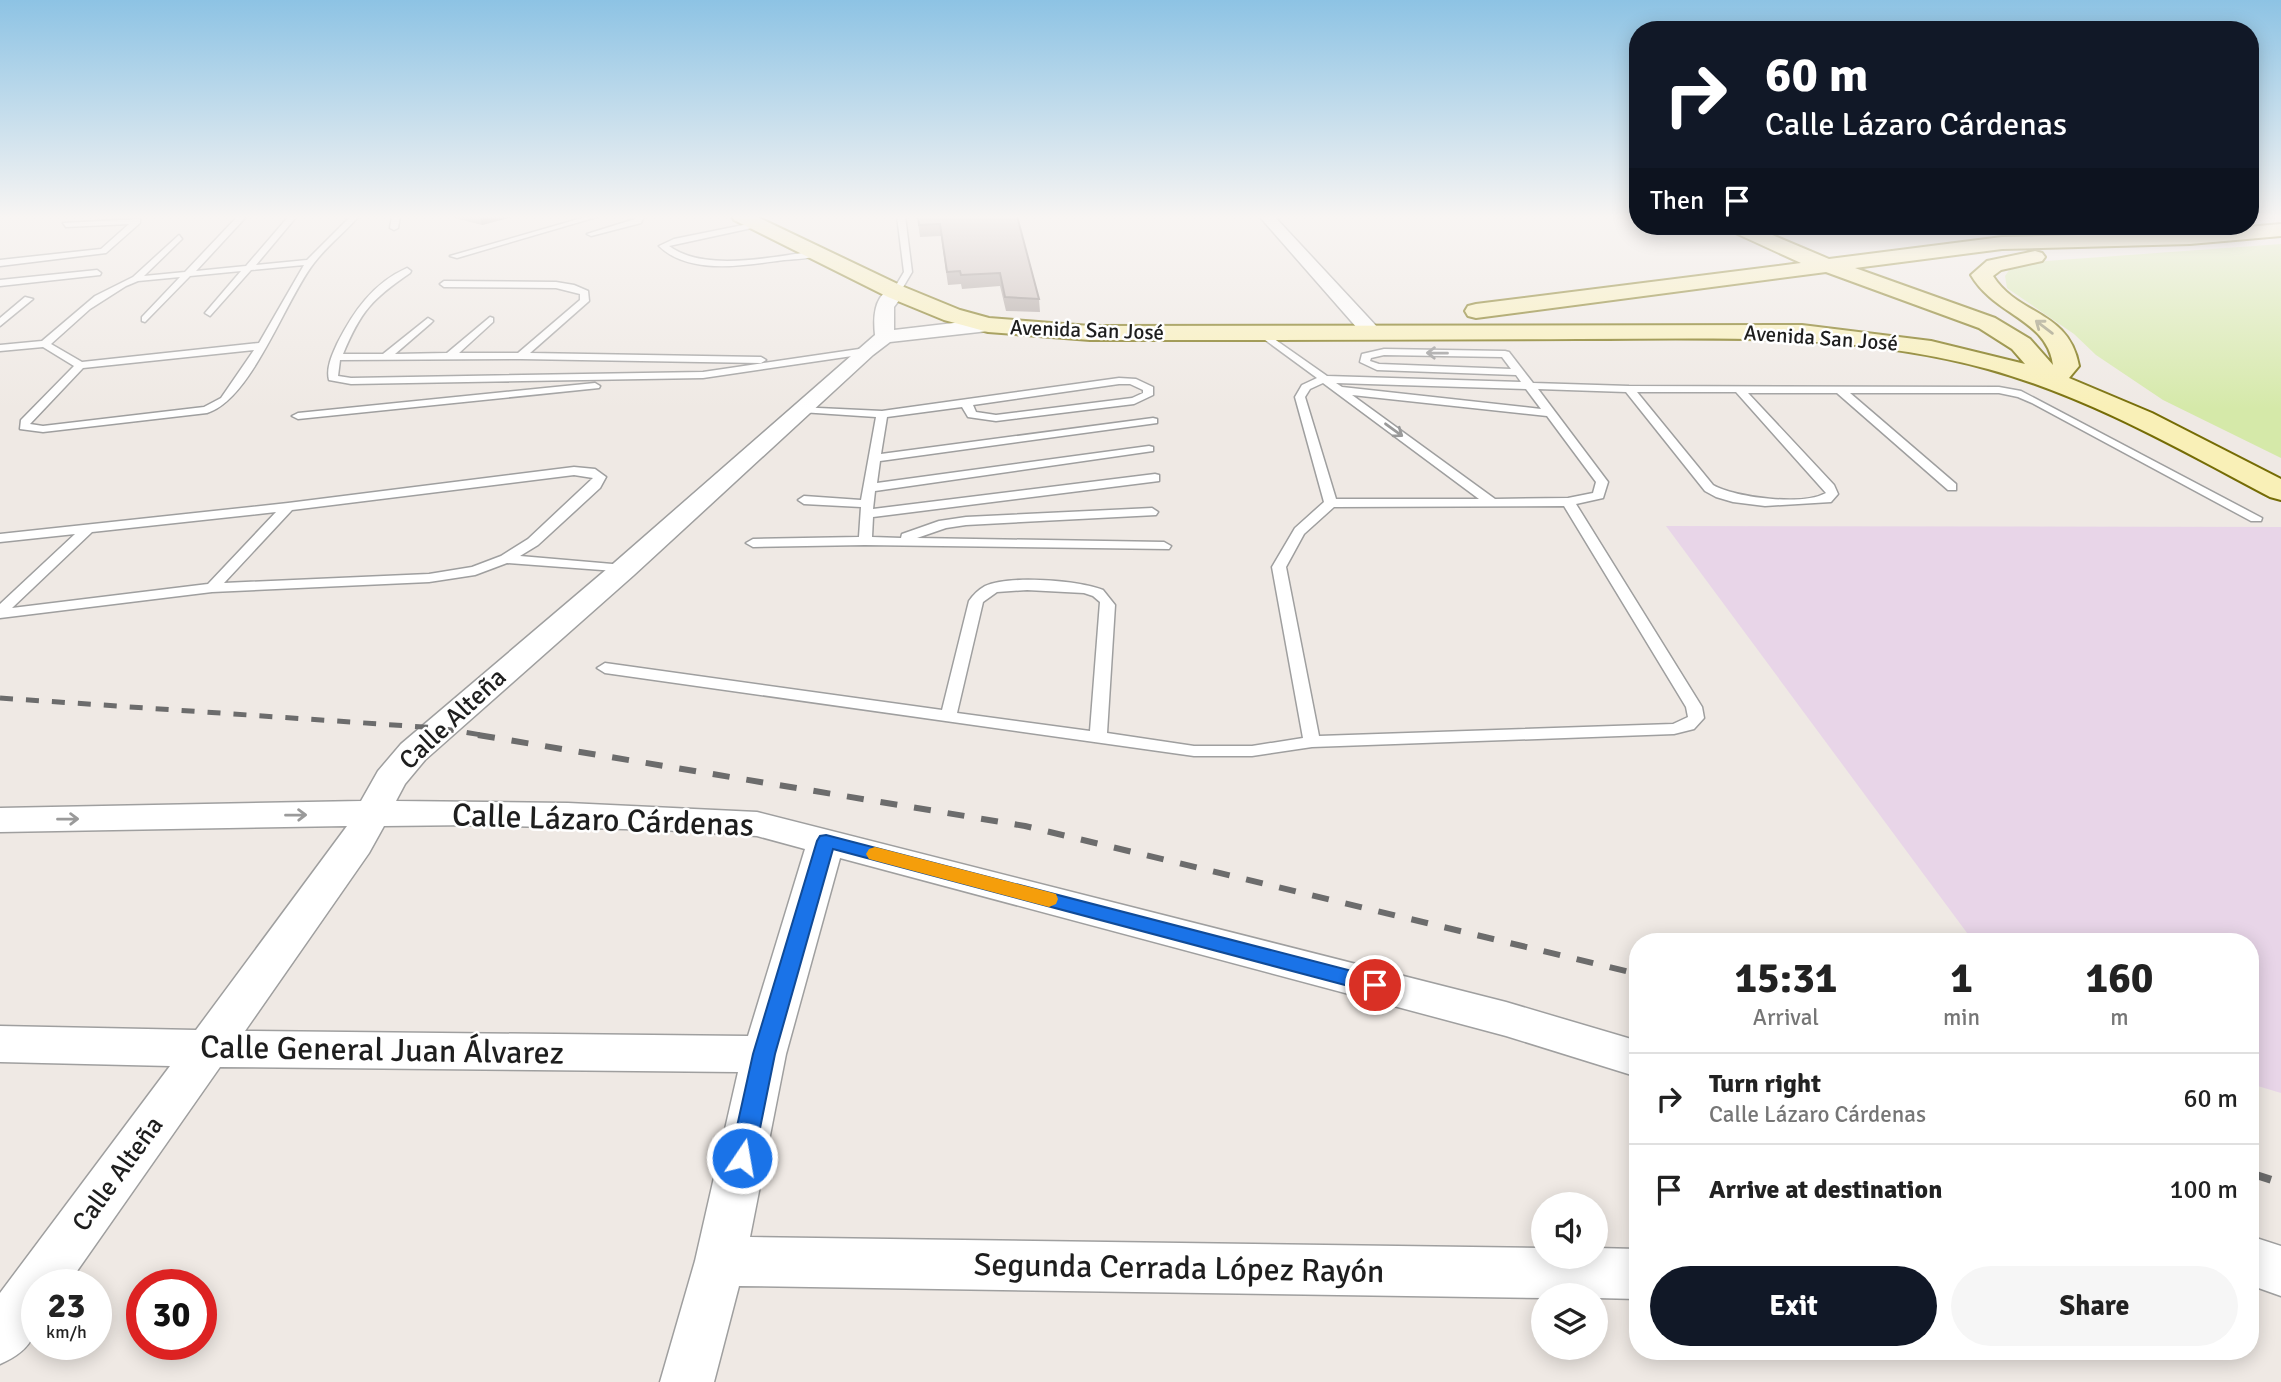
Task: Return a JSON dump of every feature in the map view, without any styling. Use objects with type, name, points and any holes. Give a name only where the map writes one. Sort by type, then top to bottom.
[{"type":"main road","name":"Avenida San José","points":[[872,280],[952,316],[988,325],[1049,332],[1802,332],[1912,345],[1966,356],[2054,381],[2115,407],[2281,491]]},
{"type":"main road","name":"Avenida San José","points":[[1372,333],[1414,322],[1494,309],[1708,280]]},
{"type":"main road","points":[[1867,280],[1999,329],[2021,344],[2054,381],[2066,366],[2065,347],[2052,332],[1992,288],[1986,280]]},
{"type":"street","points":[[1324,280],[1372,333]]},
{"type":"street","points":[[896,292],[887,299],[883,308],[876,344],[988,325]]},
{"type":"street","name":"Calle Alteña","points":[[50,1269],[356,844],[390,779],[413,752],[624,569],[876,344]]},
{"type":"street","name":"Calle Lázaro Cárdenas","points":[[0,820],[373,814],[661,817],[757,824],[1506,1019],[1629,1056]]},
{"type":"street","points":[[687,1382],[720,1261],[764,1054],[826,841]]},
{"type":"street","name":"Calle General Juan Álvarez","points":[[0,1044],[210,1049],[764,1054]]},
{"type":"street","name":"Segunda Cerrada López Rayón","points":[[720,1261],[1629,1274]]},
{"type":"street","points":[[2259,1263],[2281,1271]]},
{"type":"street","name":"Calle Alteña","points":[[0,1337],[21,1309]]},
{"type":"lane","points":[[0,283],[24,280]]},
{"type":"lane","points":[[45,344],[98,296],[132,280]]},
{"type":"lane","points":[[145,319],[180,280]]},
{"type":"lane","points":[[210,313],[237,280]]},
{"type":"lane","points":[[80,365],[24,426],[43,429],[206,410],[225,400],[262,346],[299,280]]},
{"type":"lane","points":[[394,280],[356,311],[336,357],[333,378],[620,378],[731,372],[805,360],[876,344]]},
{"type":"lane","points":[[896,292],[903,280]]},
{"type":"lane","points":[[444,284],[556,285],[572,287],[585,293],[584,301],[522,356]]},
{"type":"lane","points":[[0,323],[28,299]]},
{"type":"lane","points":[[451,355],[490,320]]},
{"type":"lane","points":[[386,356],[428,321]]},
{"type":"lane","points":[[1259,332],[1492,502]]},
{"type":"lane","points":[[0,348],[45,344],[80,365],[262,346]]},
{"type":"lane","points":[[1312,742],[1279,567],[1290,541],[1308,520],[1331,503],[1568,502],[1599,495],[1602,482],[1531,387],[1505,354],[1384,352],[1366,356],[1365,360],[1377,367],[1519,372]]},
{"type":"lane","points":[[336,357],[451,355],[805,360]]},
{"type":"lane","points":[[298,416],[576,389],[601,385],[620,378]]},
{"type":"lane","points":[[1331,503],[1300,397],[1306,387],[1324,379],[1629,389],[1999,390],[2021,394],[2256,518]]},
{"type":"lane","points":[[801,409],[883,414],[1119,382],[1143,384],[1149,391],[1148,395],[1133,401],[996,418],[972,415],[966,403]]},
{"type":"lane","points":[[1629,389],[1709,488],[1717,494],[1745,500],[1827,499],[1832,494],[1830,488],[1739,389]]},
{"type":"lane","points":[[1339,390],[1549,413]]},
{"type":"lane","points":[[1840,390],[1952,486]]},
{"type":"lane","points":[[865,541],[866,509],[883,414]]},
{"type":"lane","points":[[874,458],[1153,421]]},
{"type":"lane","points":[[869,488],[1149,449]]},
{"type":"lane","points":[[0,538],[288,507],[574,471],[591,471],[600,477],[596,485],[533,542],[506,559],[475,570],[429,578],[212,589],[0,613]]},
{"type":"lane","points":[[804,500],[866,509],[1155,478]]},
{"type":"lane","points":[[605,668],[1194,751],[1252,751],[1312,742],[1674,729],[1688,725],[1696,718],[1694,707],[1568,502]]},
{"type":"lane","points":[[212,589],[288,507]]},
{"type":"lane","points":[[895,541],[944,524],[966,521],[1152,512]]},
{"type":"lane","points":[[0,613],[87,530]]},
{"type":"lane","points":[[753,543],[895,541],[1164,546]]},
{"type":"lane","points":[[506,559],[624,569]]},
{"type":"lane","points":[[947,717],[976,601],[982,593],[995,587],[1011,586],[1081,589],[1095,591],[1105,597],[1108,605],[1098,738]]},
{"type":"shaded area","points":[[1666,526],[2281,527],[2281,1093],[2259,1086],[2259,933],[1967,933]]},
{"type":"green space","points":[[2006,280],[2281,280],[2281,458],[2163,400],[2096,355],[2074,334],[2007,288]]},
{"type":"building","points":[[1002,280],[1034,280],[1039,299],[1005,297]]},
{"type":"railway","points":[[0,698],[438,728],[488,736]]},
{"type":"railway","points":[[478,735],[1025,826],[1629,972]]},
{"type":"railway","points":[[2259,1176],[2281,1183]]},
{"type":"slow traffic","points":[[875,854],[1049,899]]},
{"type":"route","points":[[742,1158],[764,1054],[826,841],[1375,985]]}]
